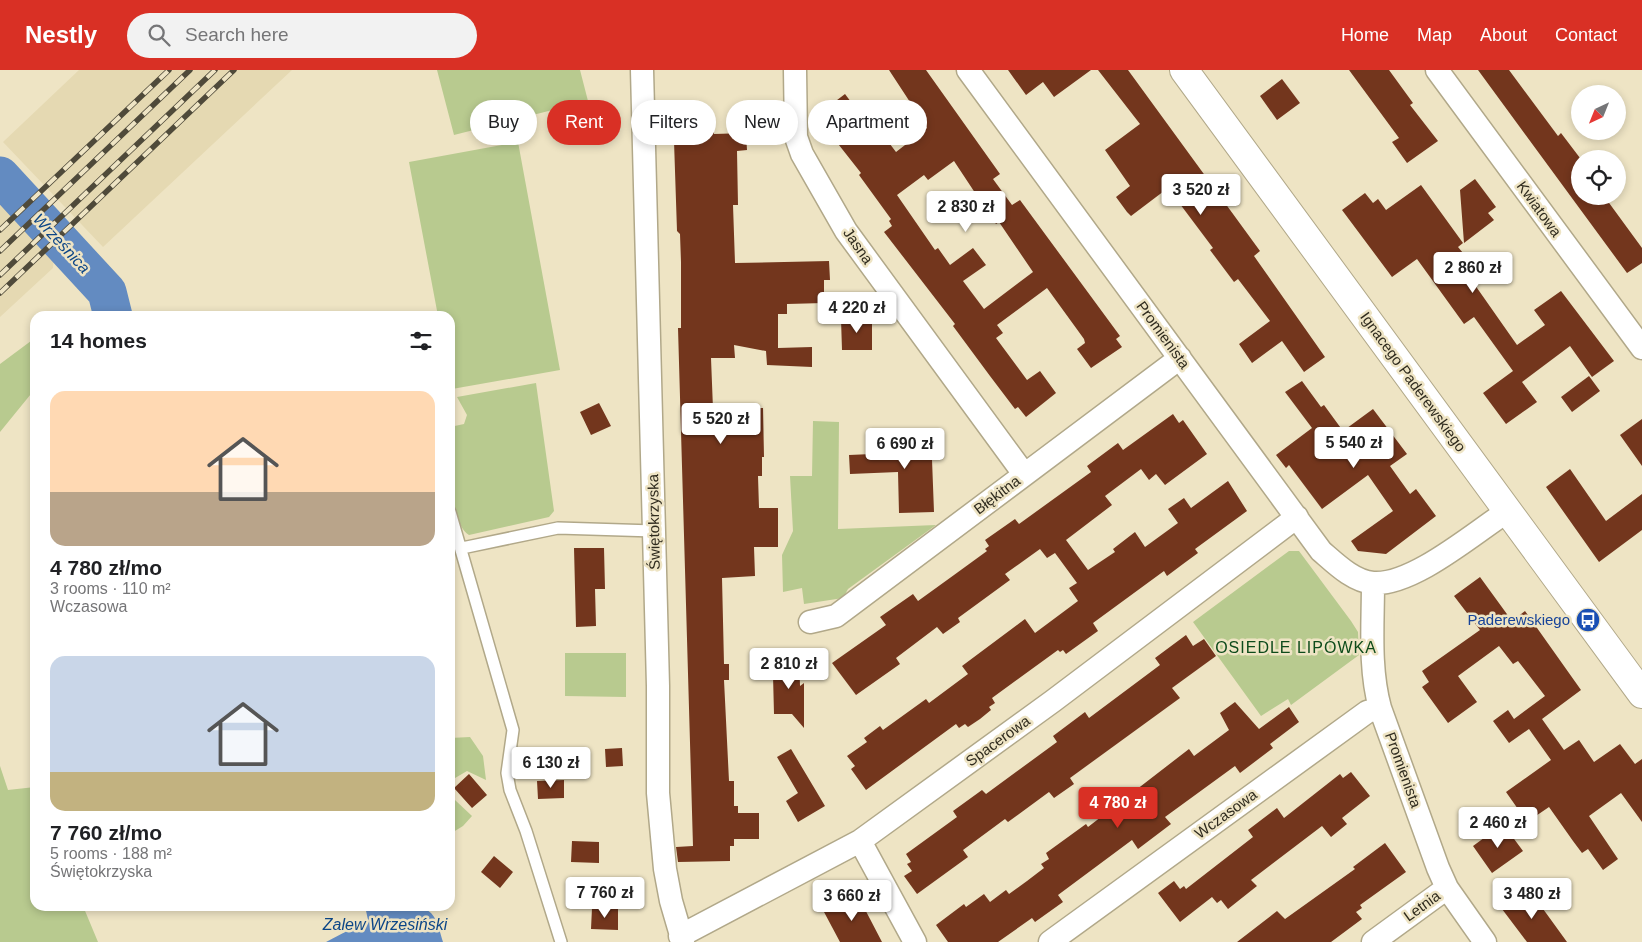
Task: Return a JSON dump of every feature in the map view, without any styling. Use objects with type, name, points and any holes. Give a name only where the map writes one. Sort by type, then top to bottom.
[{"type":"street","name":"Świętokrzyska","points":[[642,70],[654,531],[658,793],[665,869],[681,939]]},
{"type":"street","name":"Jasna","points":[[794,70],[796,137],[807,163],[846,231],[1024,474]]},
{"type":"street","name":"Promienista","points":[[968,70],[1321,551],[1348,574],[1372,583],[1395,581],[1418,571],[1508,510]]},
{"type":"street","name":"Ignacego Paderewskiego","points":[[1184,70],[1642,694]]},
{"type":"street","name":"Kwiatowa","points":[[1437,70],[1642,348]]},
{"type":"street","name":"Błękitna","points":[[810,622],[836,616],[1180,358]]},
{"type":"street","name":"Spacerowa","points":[[681,939],[860,841],[1053,701],[1297,517]]},
{"type":"street","name":"Promienista","points":[[1372,583],[1373,660],[1375,689],[1380,708],[1447,888],[1485,942]]},
{"type":"street","name":"Wczasowa","points":[[1050,942],[1367,712],[1380,708]]},
{"type":"street","points":[[860,841],[915,942]]},
{"type":"street","name":"Letnia","points":[[1374,942],[1447,888]]},
{"type":"lane","points":[[455,527],[513,730],[507,773],[510,790],[526,831],[562,942]]},
{"type":"lane","points":[[462,548],[558,528],[654,531]]},
{"type":"shaded area","points":[[79,70],[292,70],[103,247],[3,142]]},
{"type":"shaded area","points":[[0,191],[54,255],[53,268],[0,317]]},
{"type":"green space","points":[[437,70],[580,70],[588,100],[547,100],[547,111],[537,114],[537,100],[470,100],[470,131],[454,135]]},
{"type":"green space","points":[[502,145],[519,145],[560,370],[455,388],[455,311],[437,311],[409,162]]},
{"type":"green space","points":[[30,342],[30,395],[0,432],[0,364]]},
{"type":"green space","points":[[536,383],[554,511],[549,517],[469,535],[462,528],[455,506],[455,426],[464,424],[467,415],[457,397]]},
{"type":"green space","points":[[813,421],[839,422],[838,529],[936,525],[848,589],[843,598],[804,604],[802,588],[783,592],[782,555],[793,531],[790,476],[812,476]]},
{"type":"green space","points":[[1289,551],[1299,551],[1351,621],[1358,632],[1359,655],[1291,705],[1288,699],[1261,716],[1193,622]]},
{"type":"green space","points":[[565,653],[626,653],[626,697],[565,696]]},
{"type":"green space","points":[[470,737],[483,756],[486,780],[467,771],[455,778],[455,738]]},
{"type":"green space","points":[[0,766],[8,790],[30,788],[30,911],[85,911],[98,942],[0,942]]},
{"type":"green space","points":[[455,800],[472,816],[463,826],[455,831]]},
{"type":"water","name":"Zalew Wrzesiński","points":[[366,911],[428,911],[435,919],[443,942],[326,942],[368,920]]},
{"type":"building","points":[[889,70],[926,70],[1000,174],[993,179],[1012,205],[1020,200],[1120,336],[1116,339],[1122,347],[1091,368],[1077,349],[1085,343],[1084,339],[1047,288],[997,325],[1003,333],[996,338],[1027,380],[1040,371],[1056,393],[1026,417],[1018,407],[1015,409],[953,326],[955,324],[884,232],[892,226],[889,221],[891,219],[859,175],[861,173],[839,145],[891,145],[896,152],[905,145],[927,145],[927,100],[909,100]],"holes":[[[954,161],[996,224],[999,222],[1033,272],[984,309],[963,281],[986,265],[973,248],[950,265],[938,248],[935,250],[897,195],[924,175],[928,180]]]},
{"type":"building","points":[[1008,70],[1091,70],[1054,97],[1043,82],[1026,95]]},
{"type":"building","points":[[1098,70],[1128,70],[1260,251],[1254,256],[1325,357],[1304,372],[1282,341],[1252,363],[1239,344],[1270,321],[1238,279],[1234,282],[1210,250],[1213,248],[1168,188],[1131,216],[1127,212],[1116,197],[1130,186],[1105,150],[1140,124]]},
{"type":"building","points":[[1349,70],[1389,70],[1413,103],[1410,105],[1438,141],[1407,163],[1392,142],[1399,138]]},
{"type":"building","points":[[1478,70],[1509,70],[1558,136],[1561,133],[1574,150],[1571,150],[1571,197]]},
{"type":"building","points":[[1282,79],[1300,103],[1277,120],[1260,96]]},
{"type":"building","points":[[845,94],[850,100],[837,100]]},
{"type":"building","points":[[716,134],[726,134],[726,145],[747,145],[747,150],[737,151],[738,205],[733,205],[735,263],[829,261],[830,280],[824,280],[824,303],[787,304],[787,314],[778,314],[778,348],[812,347],[812,367],[767,365],[766,351],[734,345],[735,358],[711,358],[713,409],[763,408],[764,457],[762,457],[762,476],[758,476],[759,508],[778,508],[778,547],[754,547],[755,576],[722,578],[724,664],[729,664],[729,680],[724,680],[729,781],[734,781],[734,806],[738,806],[738,813],[759,813],[759,839],[734,839],[734,846],[730,846],[730,861],[678,862],[676,847],[693,846],[678,328],[681,328],[681,262],[680,234],[677,231],[674,145],[716,145]]},
{"type":"building","points":[[1475,179],[1496,207],[1488,213],[1494,220],[1464,243],[1460,190]]},
{"type":"building","points":[[1421,185],[1463,243],[1458,247],[1463,253],[1456,258],[1517,345],[1545,325],[1534,310],[1561,291],[1614,361],[1592,377],[1570,346],[1522,382],[1537,402],[1506,424],[1483,393],[1513,371],[1474,317],[1464,324],[1417,259],[1392,277],[1342,210],[1365,193],[1373,203],[1378,199],[1386,210]]},
{"type":"building","points":[[1577,205],[1611,205],[1642,248],[1642,263],[1627,273]]},
{"type":"building","points":[[841,319],[872,319],[872,350],[842,350]]},
{"type":"building","points":[[1589,376],[1600,391],[1572,412],[1561,397]]},
{"type":"building","points":[[1302,381],[1321,407],[1324,405],[1343,431],[1373,409],[1407,454],[1390,466],[1410,494],[1416,489],[1436,516],[1386,554],[1358,551],[1351,541],[1393,511],[1368,475],[1322,509],[1289,465],[1286,468],[1276,455],[1312,428],[1285,392]]},
{"type":"building","points":[[599,403],[611,426],[591,435],[580,412]]},
{"type":"building","points":[[1173,414],[1179,423],[1183,420],[1207,454],[1165,485],[1156,474],[1149,480],[1141,469],[1105,496],[1112,505],[1066,540],[1088,570],[1115,552],[1113,549],[1135,532],[1145,547],[1178,523],[1168,509],[1184,498],[1191,508],[1228,481],[1247,511],[1195,549],[1198,553],[1167,576],[1164,571],[1093,623],[1098,631],[1066,654],[1063,650],[1060,652],[1058,650],[992,698],[995,703],[989,707],[991,710],[980,719],[968,727],[965,724],[959,728],[956,724],[866,790],[851,769],[855,766],[847,756],[867,742],[864,738],[880,726],[883,730],[926,699],[929,703],[968,674],[962,666],[1025,619],[1035,633],[1078,601],[1069,588],[1077,583],[1055,553],[1047,558],[1040,549],[1005,574],[1010,580],[958,618],[960,622],[943,634],[937,627],[896,658],[900,664],[856,695],[832,663],[886,625],[880,617],[913,594],[918,601],[987,551],[985,549],[989,546],[985,540],[1015,519],[1019,524],[1091,472],[1087,466],[1118,443],[1123,450]]},
{"type":"building","points":[[1642,419],[1642,466],[1620,435]]},
{"type":"building","points":[[895,433],[931,433],[934,512],[899,513],[898,472],[850,474],[849,455],[895,453]]},
{"type":"building","points":[[1570,469],[1606,521],[1642,494],[1642,530],[1599,562],[1546,487]]},
{"type":"building","points":[[574,548],[604,548],[605,589],[595,589],[596,626],[576,627]]},
{"type":"building","points":[[1480,577],[1512,621],[1525,611],[1581,690],[1542,719],[1564,750],[1579,740],[1594,762],[1620,744],[1635,764],[1642,759],[1642,822],[1621,793],[1589,816],[1618,859],[1603,870],[1588,849],[1582,853],[1549,807],[1527,822],[1506,792],[1551,760],[1529,729],[1509,743],[1493,721],[1508,710],[1514,719],[1545,696],[1518,661],[1513,664],[1499,646],[1458,676],[1477,702],[1448,723],[1422,687],[1429,682],[1422,671],[1480,630],[1454,596]]},
{"type":"building","points":[[1186,635],[1193,646],[1204,639],[1216,656],[1172,688],[1180,698],[1070,778],[1074,784],[1054,798],[1049,792],[1008,822],[1005,819],[963,850],[968,857],[917,894],[904,876],[912,871],[907,864],[911,862],[906,854],[957,817],[953,811],[982,790],[986,794],[1057,742],[1053,736],[1085,712],[1089,718],[1160,665],[1155,658]]},
{"type":"building","points":[[781,656],[799,656],[800,686],[804,683],[804,728],[792,714],[774,714],[773,675],[781,675]]},
{"type":"building","points":[[1235,702],[1259,729],[1289,707],[1299,722],[1270,744],[1273,748],[1240,773],[1235,766],[1165,817],[1171,824],[1138,849],[1132,840],[1058,895],[1063,902],[1035,922],[1032,918],[998,942],[948,942],[936,925],[964,904],[966,907],[984,894],[990,902],[1006,890],[1009,894],[1027,881],[1044,868],[1041,864],[1049,859],[1046,853],[1086,824],[1088,827],[1189,749],[1194,756],[1229,730],[1220,713]]},
{"type":"building","points":[[622,748],[623,766],[606,767],[605,749]]},
{"type":"building","points":[[791,749],[825,806],[798,822],[786,801],[798,793],[777,757]]},
{"type":"building","points":[[1351,772],[1370,796],[1342,818],[1347,824],[1331,837],[1322,826],[1251,880],[1257,886],[1228,909],[1221,900],[1217,903],[1212,897],[1180,922],[1158,893],[1174,881],[1180,889],[1184,886],[1186,889],[1253,837],[1248,830],[1277,808],[1284,818],[1340,774],[1343,778]]},
{"type":"building","points":[[469,774],[487,795],[472,808],[455,787]]},
{"type":"building","points":[[564,780],[564,798],[538,799],[537,781]]},
{"type":"building","points":[[1503,824],[1523,851],[1492,873],[1473,846]]},
{"type":"building","points":[[572,841],[599,842],[599,863],[571,862]]},
{"type":"building","points":[[1385,843],[1406,872],[1360,905],[1362,908],[1356,912],[1362,919],[1331,942],[1237,942],[1277,911],[1285,919],[1355,869],[1353,867]]},
{"type":"building","points":[[494,856],[513,872],[500,888],[481,872]]},
{"type":"building","points":[[1529,890],[1567,942],[1527,942],[1502,909]]},
{"type":"building","points":[[857,894],[882,942],[840,942],[824,912]]},
{"type":"building","points":[[592,908],[618,909],[618,930],[591,929]]},
{"type":"waterway","name":"Wrześnica","points":[[0,176],[107,292],[112,311]]},
{"type":"railway","points":[[0,230],[169,70]]},
{"type":"railway","points":[[0,251],[190,70]]},
{"type":"railway","points":[[0,275],[215,70]]},
{"type":"railway","points":[[0,293],[234,70]]},
{"type":"place","name":"Paderewskiego","points":[[1588,620]]},
{"type":"district","name":"OSIEDLE LIPÓWKA","points":[[1296,647]]}]
